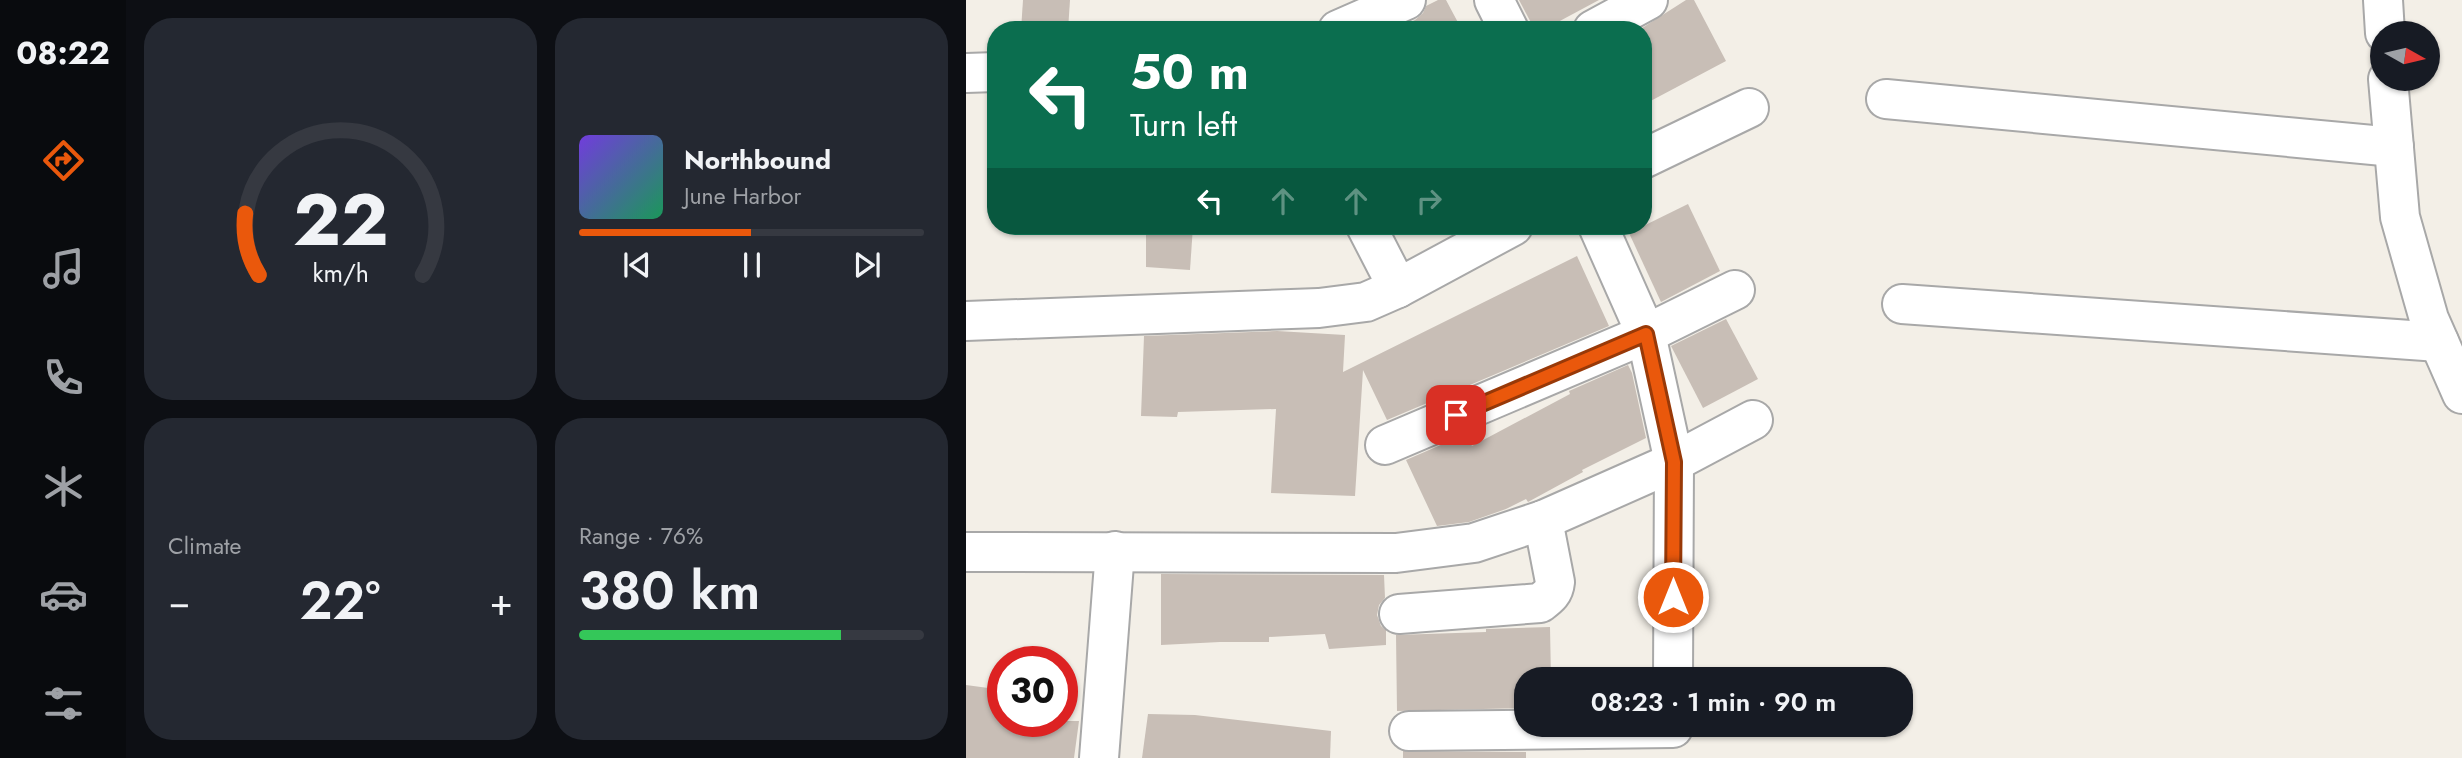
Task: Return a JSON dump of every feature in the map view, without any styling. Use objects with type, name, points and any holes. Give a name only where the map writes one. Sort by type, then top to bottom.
[{"type":"street","points":[[1358,21],[1406,0]]},
{"type":"street","points":[[1494,0],[1504,21]]},
{"type":"street","points":[[1610,21],[1648,0]]},
{"type":"street","points":[[2382,0],[2384,21]]},
{"type":"street","points":[[966,73],[987,72]]},
{"type":"street","points":[[2389,91],[2400,217],[2429,318],[2462,394]]},
{"type":"street","points":[[1886,99],[2394,147]]},
{"type":"street","points":[[1652,155],[1749,108]]},
{"type":"street","points":[[1371,235],[1398,288]]},
{"type":"street","points":[[966,321],[1319,308],[1366,302],[1398,288],[1496,235]]},
{"type":"street","points":[[1602,235],[1646,334],[1674,462],[1673,667]]},
{"type":"street","points":[[1385,445],[1646,334],[1735,290]]},
{"type":"street","points":[[1902,304],[2439,342]]},
{"type":"street","points":[[966,552],[1396,553],[1474,543],[1543,520],[1674,462],[1754,420]]},
{"type":"street","points":[[1399,614],[1540,603],[1550,596],[1555,582],[1543,520]]},
{"type":"street","points":[[1099,758],[1115,551]]},
{"type":"street","points":[[1409,731],[1514,733]]},
{"type":"building","points":[[1023,0],[1070,0],[1069,21],[1022,21]]},
{"type":"building","points":[[1438,0],[1446,0],[1457,21],[1413,21],[1423,13],[1426,6]]},
{"type":"building","points":[[1519,0],[1599,0],[1560,21],[1530,21]]},
{"type":"building","points":[[1686,0],[1694,0],[1726,61],[1652,100],[1652,22]]},
{"type":"building","points":[[1688,204],[1720,271],[1661,302],[1630,235],[1652,235],[1652,222]]},
{"type":"building","points":[[1146,235],[1192,235],[1190,270],[1146,267]]},
{"type":"building","points":[[1577,256],[1609,326],[1387,420],[1363,370],[1355,496],[1271,493],[1276,409],[1178,412],[1177,417],[1141,416],[1144,336],[1277,331],[1345,335],[1343,372]]},
{"type":"building","points":[[1726,319],[1758,379],[1703,408],[1671,346]]},
{"type":"building","points":[[1628,365],[1646,438],[1582,470],[1583,472],[1528,502],[1526,499],[1469,522],[1437,526],[1406,460],[1466,434],[1472,446],[1570,394],[1569,391]]},
{"type":"building","points":[[1161,574],[1384,575],[1385,598],[1379,605],[1377,615],[1381,626],[1386,630],[1386,645],[1329,649],[1325,634],[1269,637],[1269,642],[1161,645]]},
{"type":"building","points":[[1550,627],[1551,667],[1514,667],[1514,708],[1397,711],[1396,635],[1486,632],[1486,629]]},
{"type":"building","points":[[966,685],[987,688],[987,737],[1077,737],[1074,758],[966,758]]},
{"type":"building","points":[[1148,714],[1195,715],[1331,731],[1330,758],[1142,758]]},
{"type":"building","points":[[1403,751],[1526,752],[1526,758],[1403,758]]},
{"type":"route","points":[[1456,415],[1646,334],[1674,462],[1673,597]]}]
